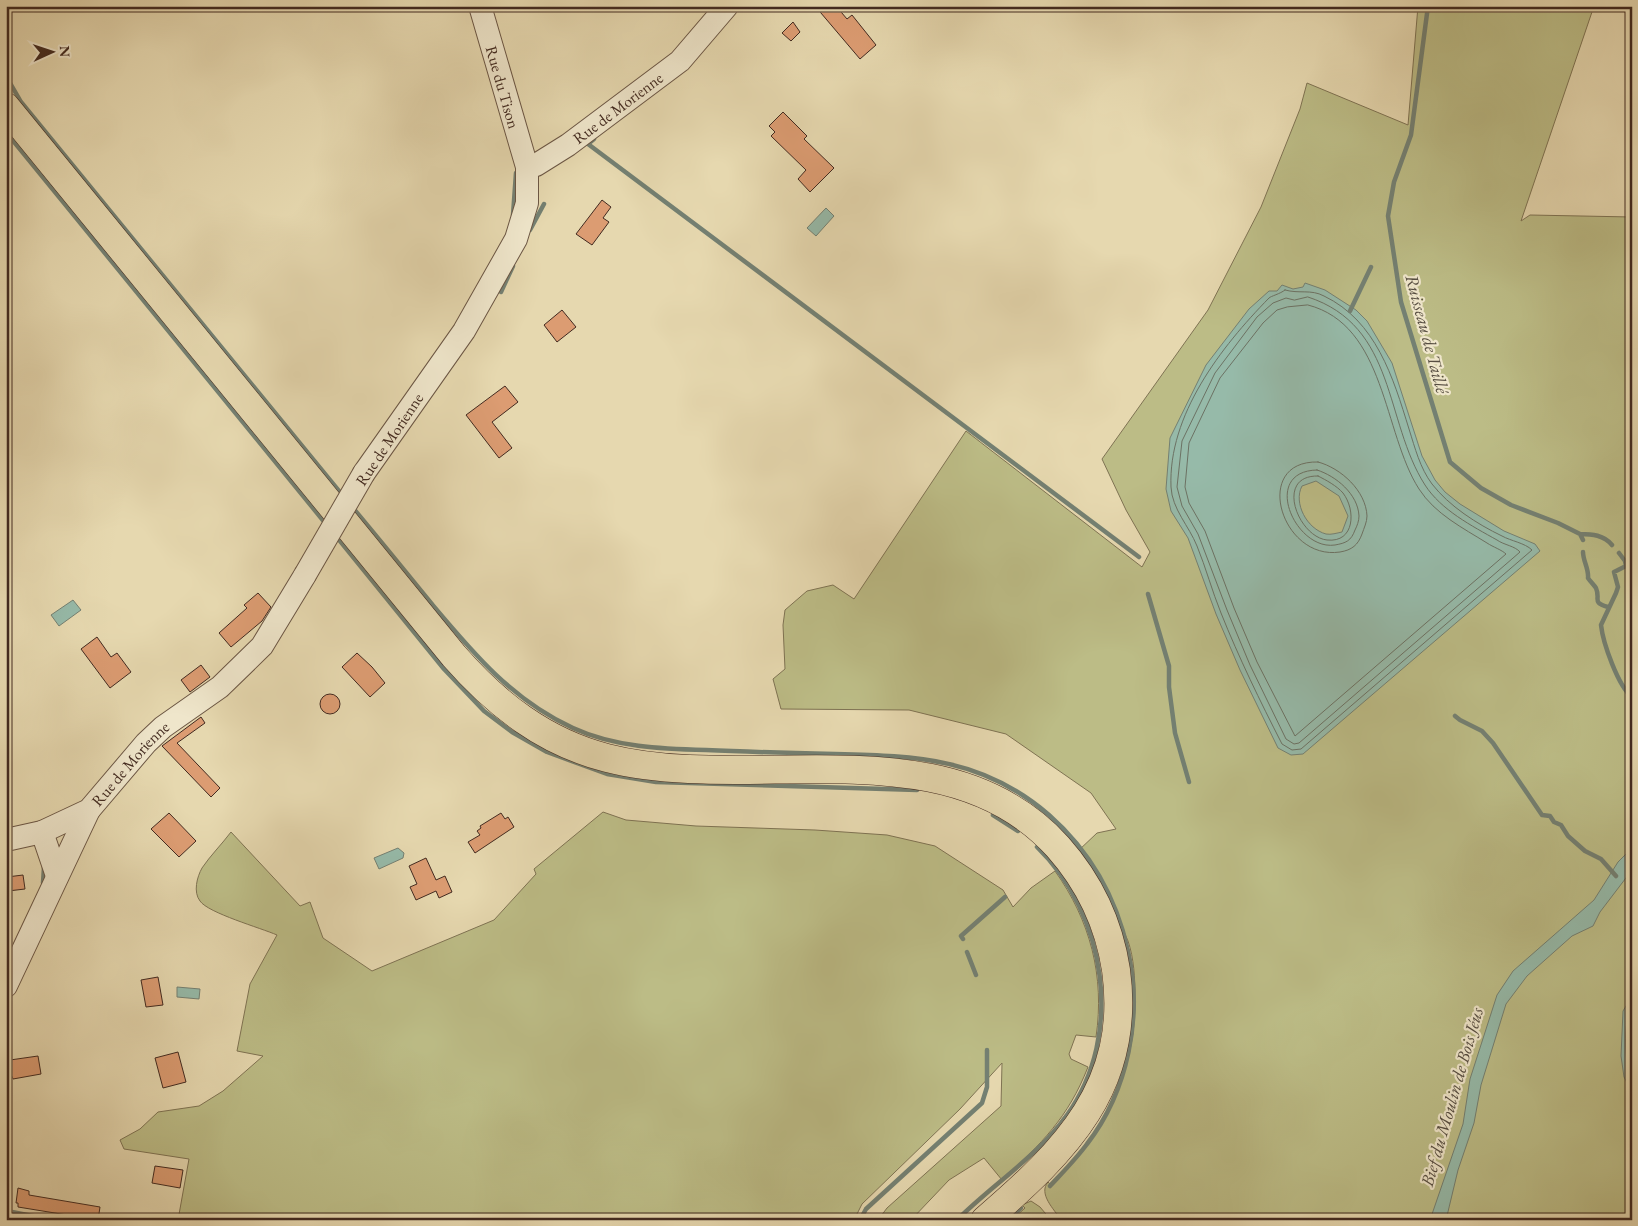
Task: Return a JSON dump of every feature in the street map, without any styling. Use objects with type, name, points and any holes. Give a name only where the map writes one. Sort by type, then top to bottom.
[{"type":"main road","points":[[6,107],[454,656],[488,693],[525,721],[564,743],[586,752],[649,766],[876,772],[932,777],[966,786],[1002,803],[1038,827],[1068,859],[1094,900],[1114,957],[1118,1000],[1117,1021],[1110,1060],[1093,1104],[1064,1146],[1048,1164],[985,1220]]},
{"type":"street","name":"Rue du Tison","points":[[480,6],[527,167]]},
{"type":"street","name":"Rue de Morienne","points":[[6,840],[42,832],[89,810],[146,743],[163,727],[236,674],[266,642],[364,472],[464,331],[512,246],[527,204],[527,167],[536,165],[568,145],[680,61],[728,6]]},
{"type":"street","points":[[6,986],[57,876],[77,840],[89,810]]},
{"type":"street","points":[[42,832],[57,876]]},
{"type":"green space","points":[[1418,6],[1594,6],[1521,221],[1530,215],[1632,217],[1632,1220],[1061,1220],[1048,1201],[1045,1187],[1048,1182],[1051,1185],[1070,1164],[1101,1122],[1123,1077],[1130,1052],[1134,1026],[1134,976],[1132,954],[1128,941],[1105,895],[1078,851],[1097,833],[1116,829],[1091,793],[1006,734],[909,710],[781,709],[773,679],[785,669],[783,625],[785,610],[807,591],[833,585],[854,599],[966,431],[1142,567],[1150,552],[1126,510],[1102,459],[1208,310],[1261,207],[1300,109],[1307,83],[1408,125]]},
{"type":"green space","points":[[603,812],[626,820],[696,826],[815,830],[887,835],[935,846],[1003,890],[1013,907],[1031,888],[1055,871],[1067,890],[1086,929],[1096,971],[1098,992],[1096,1037],[1076,1035],[1069,1054],[1071,1059],[1088,1067],[1072,1101],[1042,1141],[1002,1180],[984,1158],[949,1180],[911,1220],[878,1220],[887,1208],[1001,1106],[1002,1063],[960,1109],[862,1204],[854,1220],[178,1220],[189,1159],[124,1149],[120,1140],[140,1129],[158,1112],[199,1106],[223,1091],[263,1056],[237,1051],[250,984],[277,935],[205,906],[200,901],[196,889],[197,880],[202,868],[231,832],[300,906],[310,902],[323,938],[372,971],[494,920],[536,874],[534,869]]},
{"type":"green space","points":[[1031,1201],[1040,1207],[1051,1220],[1012,1220],[1025,1208],[1022,1205]]},
{"type":"water","points":[[826,208],[834,216],[816,236],[807,228]]},
{"type":"water","points":[[1305,283],[1325,290],[1356,310],[1367,321],[1392,363],[1422,456],[1435,480],[1445,492],[1460,504],[1504,531],[1535,544],[1540,551],[1303,754],[1291,755],[1278,748],[1240,670],[1216,614],[1188,538],[1171,511],[1166,489],[1170,438],[1206,365],[1249,309],[1269,291],[1277,291],[1282,285],[1293,289],[1303,287]],"holes":[[[1316,481],[1339,496],[1348,516],[1342,532],[1326,534],[1313,527],[1304,514],[1299,500],[1302,486]]]},
{"type":"water","points":[[73,600],[81,610],[59,626],[51,615]]},
{"type":"water","points":[[398,848],[404,853],[403,858],[379,869],[374,858]]},
{"type":"water","points":[[1632,848],[1632,870],[1600,912],[1593,926],[1572,936],[1527,976],[1506,1004],[1481,1085],[1474,1123],[1458,1170],[1446,1220],[1430,1220],[1463,1124],[1470,1079],[1497,995],[1513,971],[1594,900],[1618,862]]},
{"type":"water","points":[[177,987],[200,989],[199,999],[177,997]]},
{"type":"water","points":[[1632,996],[1632,1092],[1624,1077],[1621,1056],[1623,1011]]},
{"type":"building","points":[[815,6],[836,6],[847,19],[852,15],[876,45],[860,59]]},
{"type":"building","points":[[793,22],[800,32],[791,41],[782,33]]},
{"type":"building","points":[[783,112],[807,136],[804,139],[834,168],[810,192],[798,179],[806,170],[771,136],[775,132],[769,126]]},
{"type":"building","points":[[602,200],[611,207],[603,218],[609,222],[592,245],[576,234]]},
{"type":"building","points":[[562,310],[576,327],[557,342],[544,325]]},
{"type":"building","points":[[505,386],[518,402],[492,422],[512,448],[499,458],[466,415]]},
{"type":"building","points":[[258,593],[271,607],[262,621],[231,647],[219,633],[247,608],[244,605]]},
{"type":"building","points":[[97,637],[111,657],[117,653],[131,672],[110,688],[81,649]]},
{"type":"building","points":[[357,653],[385,683],[370,697],[342,667]]},
{"type":"building","points":[[201,665],[210,677],[190,692],[181,680]]},
{"type":"building","points":[[326,694],[334,694],[340,700],[340,708],[334,714],[326,714],[320,708],[320,700]]},
{"type":"building","points":[[201,717],[205,723],[177,743],[220,788],[211,797],[162,746]]},
{"type":"building","points":[[169,813],[196,841],[179,857],[151,829]]},
{"type":"building","points":[[501,813],[505,819],[508,817],[514,827],[475,853],[468,842],[480,835],[477,831],[481,828],[480,826]]},
{"type":"building","points":[[426,858],[436,880],[445,876],[452,892],[439,898],[436,891],[416,900],[410,887],[417,884],[409,866]]},
{"type":"building","points":[[23,875],[25,889],[8,891],[7,877]]},
{"type":"building","points":[[158,977],[163,1005],[146,1007],[141,980]]},
{"type":"building","points":[[178,1052],[186,1082],[163,1088],[155,1058]]},
{"type":"building","points":[[38,1056],[41,1074],[13,1079],[9,1070],[10,1060]]},
{"type":"building","points":[[155,1166],[183,1170],[180,1188],[152,1183]]},
{"type":"building","points":[[18,1188],[29,1191],[29,1195],[100,1207],[98,1220],[18,1207],[18,1203],[16,1203]]},
{"type":"waterway","name":"Ruisseau de Taillé","points":[[1428,6],[1411,135],[1394,182],[1388,216],[1401,302],[1450,462],[1481,488],[1511,505],[1558,523],[1580,534],[1583,540]]},
{"type":"waterway","points":[[6,76],[21,102],[343,496]]},
{"type":"waterway","points":[[6,132],[326,524]]},
{"type":"waterway","points":[[594,139],[588,144],[1139,557]]},
{"type":"waterway","points":[[513,215],[516,173]]},
{"type":"waterway","points":[[530,230],[544,204]]},
{"type":"waterway","points":[[501,292],[513,266]]},
{"type":"waterway","points":[[1350,311],[1371,267]]},
{"type":"waterway","points":[[353,508],[478,657],[531,704],[573,728],[621,743],[655,748],[894,756],[948,764],[974,771],[1024,796],[1064,829],[1089,860],[1109,894],[1123,931],[1128,951],[1134,1001],[1128,1052],[1122,1077],[1113,1101],[1087,1144],[1050,1186]]},
{"type":"waterway","name":"Ruisseau de Taillé","points":[[1580,534],[1602,537],[1612,545]]},
{"type":"waterway","points":[[336,536],[444,669],[484,711],[512,732],[547,752],[607,774],[656,782],[917,790]]},
{"type":"waterway","name":"Ruisseau de Taillé","points":[[1583,552],[1588,578],[1596,588],[1597,600],[1600,604],[1608,607]]},
{"type":"waterway","name":"Ruisseau de Taillé","points":[[1619,553],[1626,566],[1614,572],[1618,587],[1601,625],[1612,664],[1622,684],[1632,697]]},
{"type":"waterway","points":[[1148,594],[1169,666],[1169,687],[1175,733],[1189,782]]},
{"type":"waterway","points":[[1455,716],[1482,731],[1493,743],[1542,815],[1550,816],[1554,822],[1561,825],[1568,836],[1585,851],[1601,859],[1616,876]]},
{"type":"waterway","points":[[993,815],[1018,831]]},
{"type":"waterway","points":[[957,1220],[1029,1157],[1055,1130],[1067,1115],[1085,1083],[1096,1048],[1101,1012],[1100,976],[1092,940],[1079,906],[1060,874],[1037,847]]},
{"type":"waterway","points":[[43,883],[44,867]]},
{"type":"waterway","points":[[963,939],[961,936],[1005,897]]},
{"type":"waterway","points":[[967,952],[976,975]]},
{"type":"waterway","points":[[860,1220],[866,1209],[982,1103],[987,1087],[987,1050]]},
{"type":"waterway","points":[[1009,1220],[1021,1208]]},
{"type":"waterway","points":[[12,1212],[53,1220]]},
{"type":"water label","name":"Bief du Moulin de Bois Jéus","points":[[1452,1097]]}]
